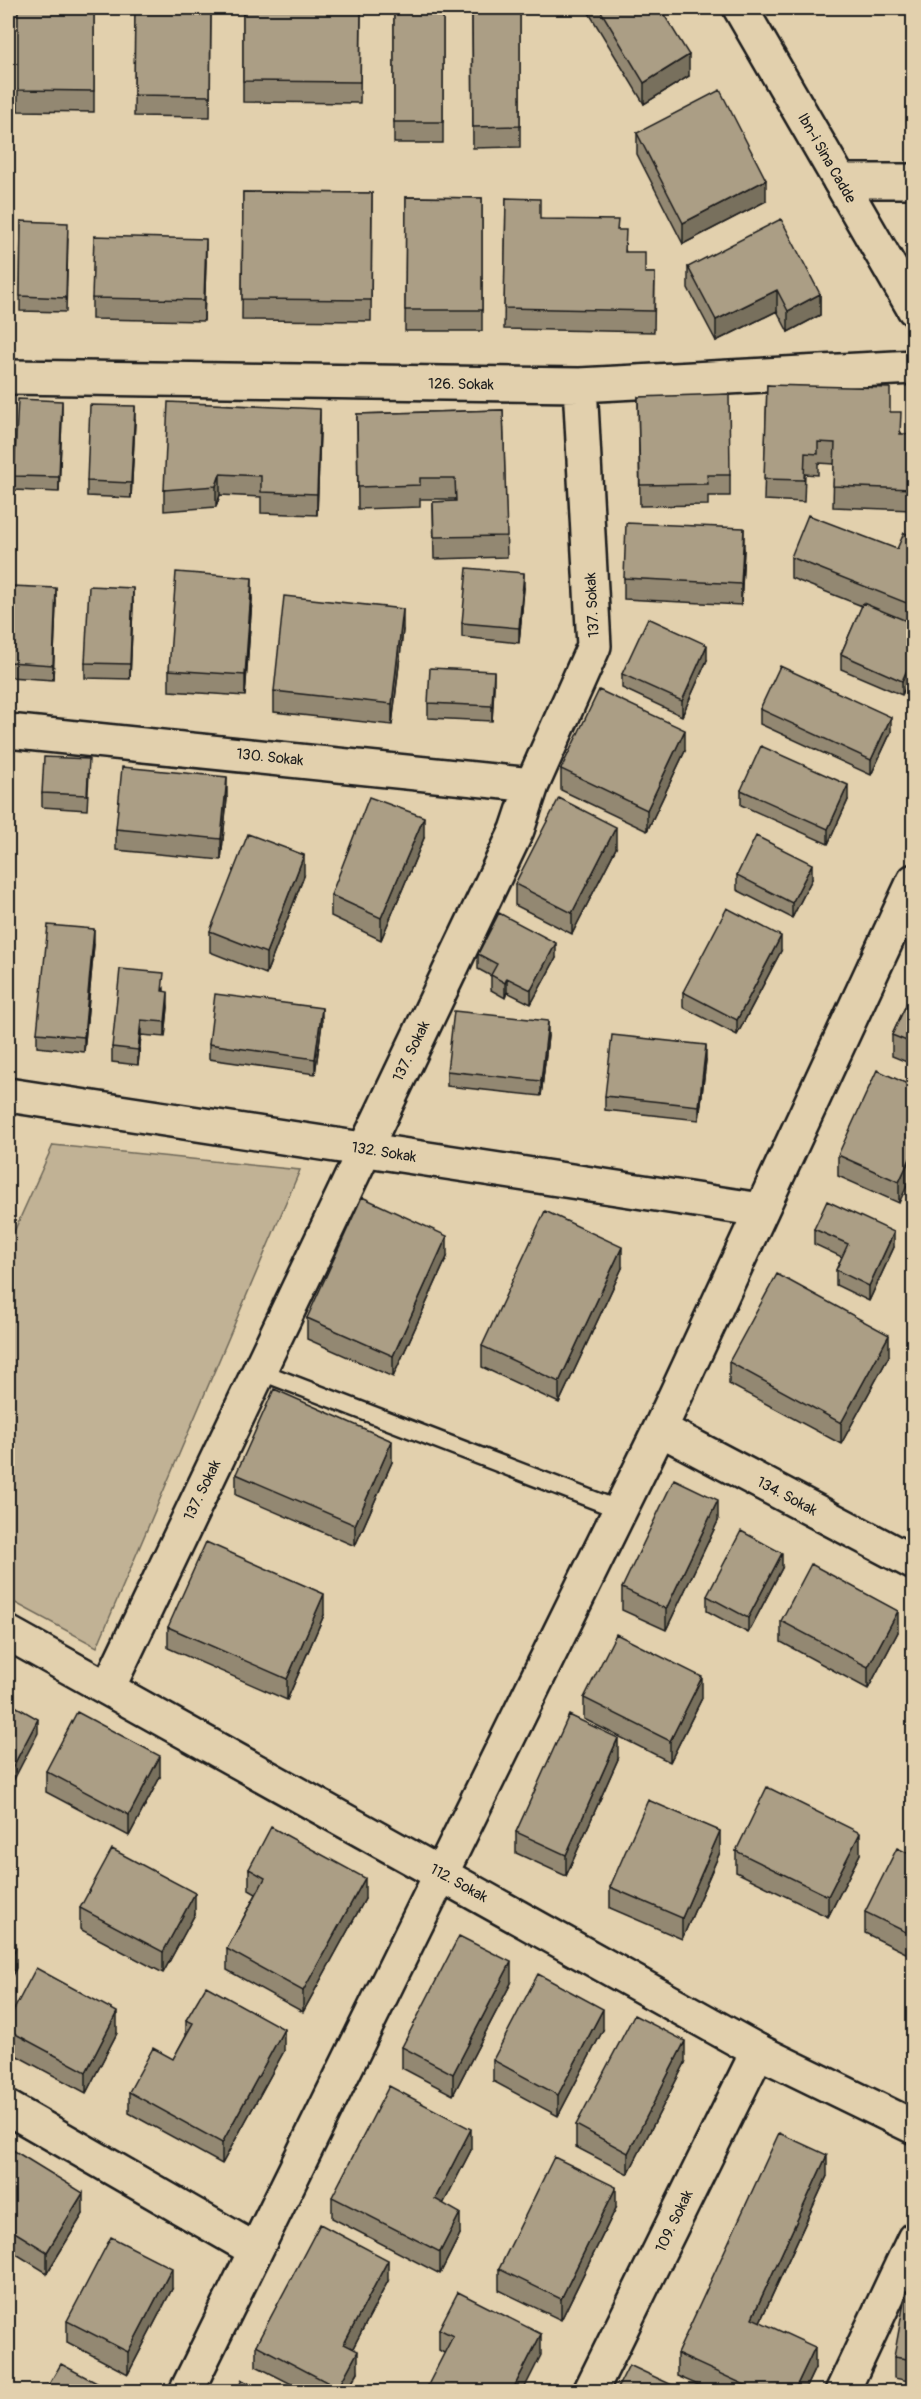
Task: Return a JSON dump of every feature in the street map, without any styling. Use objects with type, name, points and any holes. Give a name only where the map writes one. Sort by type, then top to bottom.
[{"type":"street","name":"Ibn-i Sina Cadde","points":[[740,8],[914,309]]},
{"type":"street","points":[[840,182],[914,181]]},
{"type":"street","name":"126. Sokak","points":[[8,377],[580,386],[914,367]]},
{"type":"street","name":"137. Sokak","points":[[108,1688],[517,830],[532,786],[594,646],[580,386]]},
{"type":"street","name":"130. Sokak","points":[[8,731],[532,786]]},
{"type":"street","points":[[186,2391],[660,1429],[914,881]]},
{"type":"street","name":"132. Sokak","points":[[8,1095],[761,1210]]},
{"type":"street","name":"134. Sokak","points":[[660,1429],[914,1563]]},
{"type":"street","name":"112. Sokak","points":[[8,1633],[758,2051],[914,2127]]},
{"type":"street","name":"109. Sokak","points":[[590,2391],[758,2051]]},
{"type":"street","points":[[8,2108],[255,2250]]},
{"type":"street","points":[[842,2391],[914,2239]]},
{"type":"lane","points":[[259,1371],[620,1510]]},
{"type":"shaded area","points":[[53,1145],[300,1170],[97,1647],[8,1599],[8,1245]]},
{"type":"building","points":[[18,8],[94,8],[94,91],[18,90]]},
{"type":"building","points":[[135,8],[211,8],[210,96],[134,95]]},
{"type":"building","points":[[243,8],[361,8],[360,82],[243,81]]},
{"type":"building","points":[[394,8],[443,8],[443,122],[394,122]]},
{"type":"building","points":[[472,8],[520,8],[520,126],[473,127]]},
{"type":"building","points":[[599,8],[660,8],[689,55],[644,83]]},
{"type":"building","points":[[720,90],[766,180],[683,223],[637,133]]},
{"type":"building","points":[[243,192],[372,193],[371,300],[242,299]]},
{"type":"building","points":[[406,197],[482,198],[482,310],[405,310]]},
{"type":"building","points":[[506,198],[540,199],[540,219],[618,220],[617,230],[626,230],[625,252],[645,252],[645,273],[655,273],[654,311],[504,308]]},
{"type":"building","points":[[781,219],[820,294],[788,311],[777,290],[716,320],[688,267]]},
{"type":"building","points":[[21,221],[68,223],[66,298],[20,296]]},
{"type":"building","points":[[94,236],[206,239],[204,300],[92,298]]},
{"type":"building","points":[[767,385],[890,388],[890,412],[901,412],[900,434],[913,434],[912,489],[833,486],[835,443],[818,442],[818,454],[805,453],[804,480],[764,479]]},
{"type":"building","points":[[729,394],[730,475],[707,475],[708,484],[640,485],[638,397]]},
{"type":"building","points":[[18,399],[62,401],[59,477],[14,476]]},
{"type":"building","points":[[168,402],[320,409],[317,494],[261,492],[261,476],[220,474],[216,486],[164,490]]},
{"type":"building","points":[[90,405],[135,406],[131,483],[87,481]]},
{"type":"building","points":[[503,410],[507,536],[434,537],[433,502],[456,501],[455,478],[420,478],[420,485],[358,487],[357,414]]},
{"type":"building","points":[[808,515],[897,549],[904,533],[914,536],[914,606],[791,557]]},
{"type":"building","points":[[626,523],[744,528],[741,584],[624,578]]},
{"type":"building","points":[[467,568],[524,573],[519,628],[462,623]]},
{"type":"building","points":[[176,572],[252,578],[245,675],[169,670]]},
{"type":"building","points":[[12,586],[56,588],[53,665],[9,662]]},
{"type":"building","points":[[89,586],[133,588],[130,664],[85,663]]},
{"type":"building","points":[[284,596],[403,609],[392,704],[274,691]]},
{"type":"building","points":[[863,603],[914,624],[914,654],[902,681],[841,654]]},
{"type":"building","points":[[648,618],[707,645],[682,701],[622,674]]},
{"type":"building","points":[[780,666],[891,717],[871,760],[760,709]]},
{"type":"building","points":[[430,668],[494,671],[492,706],[428,703]]},
{"type":"building","points":[[599,690],[685,730],[647,810],[561,769]]},
{"type":"building","points":[[761,746],[848,785],[828,829],[741,790]]},
{"type":"building","points":[[44,757],[89,759],[87,795],[42,793]]},
{"type":"building","points":[[122,767],[227,777],[221,839],[116,829]]},
{"type":"building","points":[[8,774],[11,774],[8,826]]},
{"type":"building","points":[[369,797],[424,817],[381,918],[331,895]]},
{"type":"building","points":[[559,798],[616,827],[572,913],[515,884]]},
{"type":"building","points":[[248,834],[304,855],[266,953],[210,931]]},
{"type":"building","points":[[756,836],[812,864],[792,903],[737,875]]},
{"type":"building","points":[[727,908],[781,936],[737,1020],[683,992]]},
{"type":"building","points":[[499,913],[556,943],[531,990],[507,978],[505,983],[491,975],[497,964],[478,954]]},
{"type":"building","points":[[48,925],[94,929],[84,1037],[37,1033]]},
{"type":"building","points":[[120,969],[164,973],[162,991],[168,992],[165,1022],[141,1020],[138,1050],[112,1047]]},
{"type":"building","points":[[914,988],[914,1044],[892,1035]]},
{"type":"building","points":[[215,994],[322,1008],[315,1059],[209,1044]]},
{"type":"building","points":[[454,1011],[548,1021],[541,1081],[447,1071]]},
{"type":"building","points":[[612,1035],[706,1045],[699,1106],[605,1096]]},
{"type":"building","points":[[877,1070],[914,1087],[914,1150],[899,1182],[838,1155]]},
{"type":"building","points":[[362,1197],[447,1236],[393,1356],[307,1318]]},
{"type":"building","points":[[827,1201],[894,1232],[869,1286],[836,1270],[848,1244],[814,1229]]},
{"type":"building","points":[[545,1211],[622,1247],[559,1382],[482,1346]]},
{"type":"building","points":[[777,1274],[889,1335],[841,1423],[729,1362]]},
{"type":"building","points":[[274,1389],[392,1441],[355,1525],[236,1474]]},
{"type":"building","points":[[674,1479],[718,1500],[666,1609],[622,1588]]},
{"type":"building","points":[[741,1531],[782,1553],[748,1618],[707,1596]]},
{"type":"building","points":[[206,1542],[324,1594],[287,1679],[168,1627]]},
{"type":"building","points":[[811,1564],[898,1611],[868,1667],[781,1621]]},
{"type":"building","points":[[616,1634],[702,1677],[670,1741],[584,1698]]},
{"type":"building","points":[[8,1702],[38,1719],[8,1776]]},
{"type":"building","points":[[77,1712],[160,1756],[129,1815],[46,1771]]},
{"type":"building","points":[[569,1715],[618,1738],[566,1855],[516,1832]]},
{"type":"building","points":[[767,1787],[860,1833],[828,1896],[736,1851]]},
{"type":"building","points":[[648,1800],[720,1831],[682,1918],[610,1887]]},
{"type":"building","points":[[271,1827],[365,1878],[303,1991],[227,1949],[265,1878],[249,1869]]},
{"type":"building","points":[[897,1848],[914,1856],[914,1936],[865,1912]]},
{"type":"building","points":[[112,1849],[195,1893],[163,1952],[80,1908]]},
{"type":"building","points":[[459,1936],[511,1962],[453,2074],[402,2047]]},
{"type":"building","points":[[8,1943],[16,1947],[8,1963]]},
{"type":"building","points":[[36,1968],[117,2012],[86,2072],[8,2030],[8,2021]]},
{"type":"building","points":[[538,1974],[603,2009],[558,2095],[493,2060]]},
{"type":"building","points":[[206,1986],[284,2029],[222,2143],[129,2092],[153,2048],[173,2059],[193,2023],[186,2020]]},
{"type":"building","points":[[634,2015],[685,2041],[628,2153],[576,2125]]},
{"type":"building","points":[[389,2086],[471,2129],[435,2199],[460,2213],[440,2252],[332,2197]]},
{"type":"building","points":[[779,2133],[827,2155],[752,2318],[815,2347],[794,2391],[758,2391],[677,2354]]},
{"type":"building","points":[[8,2147],[83,2193],[47,2252],[8,2228]]},
{"type":"building","points":[[554,2157],[616,2187],[561,2299],[499,2269]]},
{"type":"building","points":[[320,2224],[388,2260],[344,2344],[358,2351],[338,2388],[256,2345]]},
{"type":"building","points":[[111,2237],[172,2268],[128,2352],[67,2321]]},
{"type":"building","points":[[906,2291],[914,2292],[914,2360],[894,2357]]},
{"type":"building","points":[[458,2292],[541,2334],[512,2391],[425,2391],[453,2336],[439,2329]]},
{"type":"building","points":[[61,2364],[110,2390],[45,2391]]},
{"type":"building","points":[[629,2365],[685,2391],[616,2391]]},
{"type":"building","points":[[242,2380],[265,2391],[236,2391]]}]
